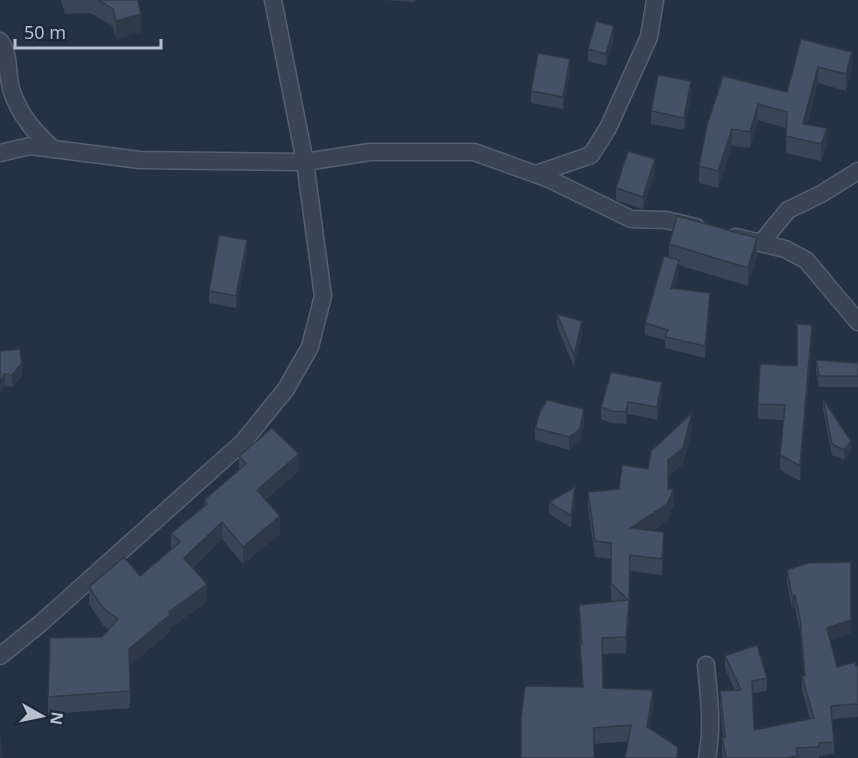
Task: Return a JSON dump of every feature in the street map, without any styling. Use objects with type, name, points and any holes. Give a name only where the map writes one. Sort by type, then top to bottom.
[{"type":"street","points":[[0,656],[41,623],[243,442],[286,389],[310,346],[323,296],[305,162],[273,0]]},
{"type":"street","points":[[536,174],[591,155],[608,128],[649,37],[655,0]]},
{"type":"street","points":[[0,41],[5,48],[12,91],[28,125],[53,149]]},
{"type":"street","points":[[0,153],[30,146],[140,160],[305,162],[370,152],[474,152],[536,174],[631,219],[666,220],[785,249],[806,260],[858,322]]},
{"type":"street","points":[[761,243],[788,210],[821,194],[858,171]]},
{"type":"street","points":[[706,665],[710,708],[710,742],[707,758]]},
{"type":"building","points":[[98,0],[138,0],[141,14],[116,21],[113,9]]},
{"type":"building","points":[[596,21],[614,26],[606,54],[588,49]]},
{"type":"building","points":[[801,39],[852,52],[846,74],[818,67],[803,124],[827,128],[821,144],[786,136],[787,112],[758,104],[750,132],[732,129],[718,171],[699,166],[707,125],[723,76],[787,92]]},
{"type":"building","points":[[538,53],[570,59],[563,97],[531,91]]},
{"type":"building","points":[[658,75],[691,81],[684,118],[651,111]]},
{"type":"building","points":[[628,151],[655,159],[643,197],[616,188]]},
{"type":"building","points":[[677,216],[757,238],[748,268],[669,244]]},
{"type":"building","points":[[219,235],[247,240],[236,296],[209,291]]},
{"type":"building","points":[[664,256],[679,260],[671,288],[710,293],[705,346],[665,337],[668,330],[645,323]]},
{"type":"building","points":[[557,314],[582,321],[574,355]]},
{"type":"building","points":[[797,324],[812,325],[800,466],[780,455],[785,405],[758,404],[760,364],[797,366]]},
{"type":"building","points":[[20,349],[22,363],[12,375],[5,374],[0,381],[0,351]]},
{"type":"building","points":[[816,360],[858,363],[858,376],[819,376]]},
{"type":"building","points":[[611,372],[662,382],[657,407],[628,402],[626,412],[611,411],[601,407]]},
{"type":"building","points":[[823,399],[851,441],[844,450],[832,444]]},
{"type":"building","points":[[547,400],[584,409],[580,429],[569,437],[535,428]]},
{"type":"building","points":[[692,413],[683,448],[668,460],[668,489],[674,489],[667,504],[631,528],[664,532],[662,559],[630,555],[629,602],[626,637],[602,638],[603,688],[653,690],[647,727],[678,747],[677,758],[625,758],[631,725],[594,728],[594,758],[521,758],[521,719],[525,686],[583,687],[579,605],[628,600],[611,583],[611,543],[595,541],[588,492],[619,489],[622,465],[648,469],[651,451]]},
{"type":"building","points":[[272,428],[299,454],[257,490],[280,516],[243,547],[222,522],[184,558],[207,584],[169,612],[170,615],[129,649],[130,691],[48,697],[50,638],[102,637],[118,619],[103,608],[89,587],[124,557],[140,576],[180,542],[171,533],[207,504],[204,500],[246,464],[239,456]]},
{"type":"building","points":[[575,487],[571,516],[549,502]]},
{"type":"building","points":[[851,562],[851,620],[827,628],[837,667],[855,662],[858,666],[858,704],[831,706],[834,742],[819,743],[819,747],[796,748],[798,756],[786,758],[726,758],[722,737],[725,737],[720,691],[741,690],[725,656],[757,645],[767,678],[752,681],[754,730],[814,718],[802,676],[805,676],[800,618],[795,595],[792,596],[787,570],[808,563]]},
{"type":"building","points":[[0,734],[2,758],[0,758]]}]
